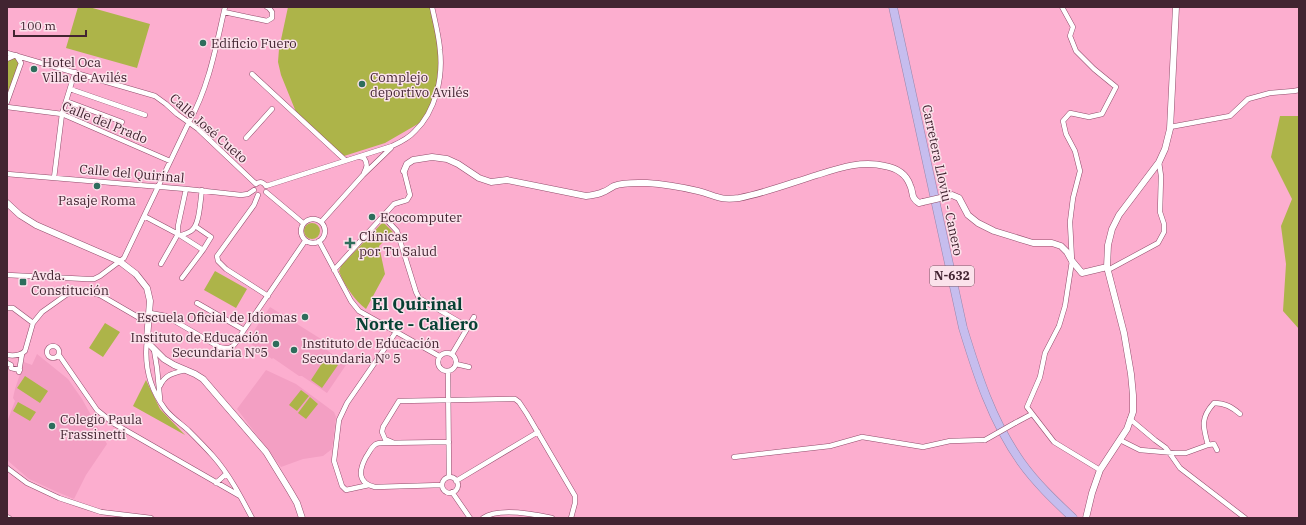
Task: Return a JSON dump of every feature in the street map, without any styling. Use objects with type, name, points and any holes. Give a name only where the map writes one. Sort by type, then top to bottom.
[{"type":"highway","name":"Carretera Lloviu - Canero","points":[[893,7],[963,328],[974,364],[987,399],[1003,432],[1021,462],[1048,494],[1073,518]]},
{"type":"street","points":[[7,275],[87,279],[94,278],[100,276],[124,258],[205,88],[224,9],[267,21],[272,18],[272,12],[267,7]]},
{"type":"street","points":[[266,186],[392,146],[405,140],[416,130],[426,116],[436,95],[440,75],[440,49],[432,7]]},
{"type":"street","points":[[1062,7],[1073,27],[1070,36],[1076,51],[1094,69],[1116,87],[1102,114],[1089,117],[1070,113],[1063,121],[1066,134],[1075,151],[1080,171],[1073,198],[1071,214],[1072,261],[1059,326],[1045,353],[1040,377],[1027,407],[1054,442],[1100,470]]},
{"type":"street","points":[[1086,518],[1100,470],[1127,428],[1133,412],[1130,368],[1124,333],[1108,269],[1108,245],[1115,224],[1120,215],[1159,162],[1165,149],[1170,127],[1176,7]]},
{"type":"street","name":"Calle José Cueto","points":[[7,53],[156,96],[177,114],[198,128],[256,184]]},
{"type":"street","points":[[7,59],[16,55],[21,63],[7,102]]},
{"type":"street","points":[[54,178],[62,114],[75,72]]},
{"type":"street","points":[[252,74],[345,160]]},
{"type":"street","points":[[70,89],[145,115]]},
{"type":"street","points":[[1170,127],[1230,116],[1248,99],[1270,93],[1294,92],[1299,90]]},
{"type":"street","points":[[66,101],[122,122]]},
{"type":"street","name":"Calle del Prado","points":[[7,108],[62,114],[170,161]]},
{"type":"street","points":[[246,138],[272,109]]},
{"type":"street","points":[[321,222],[392,146]]},
{"type":"street","points":[[358,157],[364,158],[367,162],[363,176]]},
{"type":"street","points":[[334,270],[394,204],[407,200],[410,195],[404,171],[407,164],[413,160],[432,157],[447,159],[458,164],[479,178],[491,182],[507,180],[586,196],[595,195],[614,186],[628,183],[646,183],[665,184],[702,192],[716,198],[726,199],[758,193],[848,165],[884,165],[897,170],[906,178],[911,186],[912,194],[920,203],[949,196],[959,198],[968,215],[978,223],[994,231],[1033,243],[1052,242],[1061,246],[1082,273],[1108,269],[1158,243],[1164,232],[1164,224],[1160,212],[1161,176],[1159,162]]},
{"type":"street","name":"Calle del Quirinal","points":[[7,174],[202,190],[241,195],[248,194],[254,190]]},
{"type":"street","points":[[258,195],[254,190],[256,184],[260,182],[266,186]]},
{"type":"street","points":[[266,186],[266,192]]},
{"type":"street","points":[[180,235],[178,226],[186,189]]},
{"type":"street","points":[[161,264],[180,235],[192,231],[195,226],[198,220],[202,190]]},
{"type":"street","points":[[258,195],[263,195],[266,192]]},
{"type":"street","points":[[266,192],[303,223]]},
{"type":"street","points":[[258,195],[254,205],[217,256],[218,261],[226,268],[268,296]]},
{"type":"street","points":[[7,203],[20,215],[36,225],[119,261],[136,274],[147,288],[150,301],[150,313],[146,353],[148,374],[155,394],[165,409],[189,430],[214,457],[240,496],[252,518]]},
{"type":"street","points":[[144,216],[180,235],[203,250]]},
{"type":"street","points":[[383,216],[397,231],[419,298],[468,327]]},
{"type":"street","points":[[311,219],[316,219],[321,222],[325,230],[319,241],[312,243],[305,240],[301,236],[300,232],[303,223],[311,219]]},
{"type":"street","points":[[182,278],[211,237],[195,226]]},
{"type":"street","points":[[150,313],[166,316],[220,347],[226,349],[231,348],[305,240]]},
{"type":"street","points":[[319,241],[351,301],[359,311],[440,356]]},
{"type":"street","points":[[7,363],[11,364],[12,368],[20,371],[22,354],[25,350],[33,323],[42,312],[66,295],[78,290],[100,295],[143,320],[149,321]]},
{"type":"street","points":[[197,303],[244,330]]},
{"type":"street","points":[[7,308],[13,308],[33,323]]},
{"type":"street","points":[[452,354],[474,317]]},
{"type":"street","points":[[396,332],[347,403],[339,420],[334,461],[342,486],[346,490],[369,486],[442,485]]},
{"type":"street","points":[[147,339],[154,350],[164,359],[203,379],[266,452],[297,503],[302,518]]},
{"type":"street","points":[[154,350],[160,401]]},
{"type":"street","points":[[445,353],[452,354],[456,360],[456,364],[452,370],[448,372],[441,370],[438,364],[440,356],[445,353]]},
{"type":"street","points":[[7,356],[17,356],[22,354]]},
{"type":"street","points":[[59,355],[98,410],[113,423],[240,496]]},
{"type":"street","points":[[456,364],[469,367]]},
{"type":"street","points":[[159,387],[162,380],[169,374],[186,370]]},
{"type":"street","points":[[448,372],[449,477]]},
{"type":"street","points":[[392,442],[385,439],[382,432],[383,427],[398,401],[515,399],[519,402],[538,432],[575,496],[576,503],[571,518]]},
{"type":"street","points":[[1208,445],[1203,426],[1208,409],[1214,403],[1221,403],[1231,406],[1240,414]]},
{"type":"street","points":[[734,457],[830,446],[862,437],[923,447],[950,441],[985,440],[1032,414]]},
{"type":"street","points":[[1130,419],[1169,452],[1180,468],[1245,518]]},
{"type":"street","points":[[456,481],[538,432]]},
{"type":"street","points":[[1120,440],[1140,450],[1186,453],[1214,444],[1217,450]]},
{"type":"street","points":[[369,486],[364,482],[361,476],[361,469],[370,450],[375,445],[392,442],[449,442]]},
{"type":"street","points":[[7,468],[27,483],[59,498],[101,512],[151,518]]},
{"type":"street","points":[[216,483],[226,474]]},
{"type":"street","points":[[449,477],[454,478],[456,481],[457,487],[452,492],[446,492],[442,485],[444,479],[449,477]]},
{"type":"street","points":[[452,492],[470,518]]},
{"type":"street","points":[[483,518],[487,515],[500,512],[552,518]]},
{"type":"shaded area","name":"Instituto de Educación Secundaria Nº 5","points":[[270,307],[321,339],[318,343],[346,365],[327,393],[273,358],[272,359],[247,341]]},
{"type":"shaded area","name":"Colegio Paula Frassinetti","points":[[37,354],[68,379],[82,399],[107,444],[86,475],[74,499],[29,479],[7,460],[7,422],[15,401],[13,398],[15,389],[24,362],[32,365]]},
{"type":"shaded area","points":[[266,370],[296,384],[334,412],[336,417],[332,449],[323,456],[303,459],[281,467],[237,409]]},
{"type":"green space","points":[[78,7],[89,7],[150,24],[137,68],[66,48]]},
{"type":"green space","name":"Complejo deportivo Avilés","points":[[288,7],[432,7],[440,49],[436,95],[423,121],[385,143],[344,156],[298,117],[281,75],[278,62],[279,49]]},
{"type":"green space","points":[[15,58],[21,63],[7,102],[7,59]]},
{"type":"green space","points":[[1280,116],[1299,116],[1299,329],[1283,311],[1286,264],[1281,226],[1292,199],[1271,157]]},
{"type":"green space","points":[[383,222],[393,232],[379,246],[385,274],[366,309],[350,292],[339,271],[341,266]]},
{"type":"green space","points":[[312,223],[319,228],[320,231],[315,238],[312,239],[305,234],[304,231],[309,224]]},
{"type":"green space","points":[[215,271],[247,289],[236,308],[204,290]]},
{"type":"green space","points":[[105,323],[120,332],[103,357],[89,348]]},
{"type":"green space","points":[[326,357],[338,365],[322,388],[311,380]]},
{"type":"green space","points":[[25,376],[48,391],[40,403],[17,388]]},
{"type":"green space","points":[[146,380],[160,409],[185,435],[133,406]]},
{"type":"green space","points":[[301,390],[309,396],[297,411],[289,405]]},
{"type":"green space","points":[[310,397],[318,404],[306,419],[298,413]]},
{"type":"green space","points":[[18,402],[36,412],[30,421],[13,411]]},
{"type":"place","name":"Edificio Fuero","points":[[203,43]]},
{"type":"place","name":"Hotel Oca Villa de Avilés","points":[[34,69]]},
{"type":"place","name":"Complejo deportivo Avilés","points":[[362,84]]},
{"type":"place","name":"Pasaje Roma","points":[[97,186]]},
{"type":"place","name":"Ecocomputer","points":[[372,217]]},
{"type":"place","name":"Clínicas por Tu Salud","points":[[350,243]]},
{"type":"place","name":"Avda. Constitución","points":[[23,282]]},
{"type":"place","name":"Escuela Oficial de Idiomas","points":[[305,317]]},
{"type":"place","name":"Instituto de Educación Secundaria Nº5","points":[[276,344]]},
{"type":"place","name":"Instituto de Educación Secundaria Nº 5","points":[[294,350]]},
{"type":"place","name":"Colegio Paula Frassinetti","points":[[52,426]]},
{"type":"district","name":"El Quirinal Norte - Caliero","points":[[417,314]]}]
